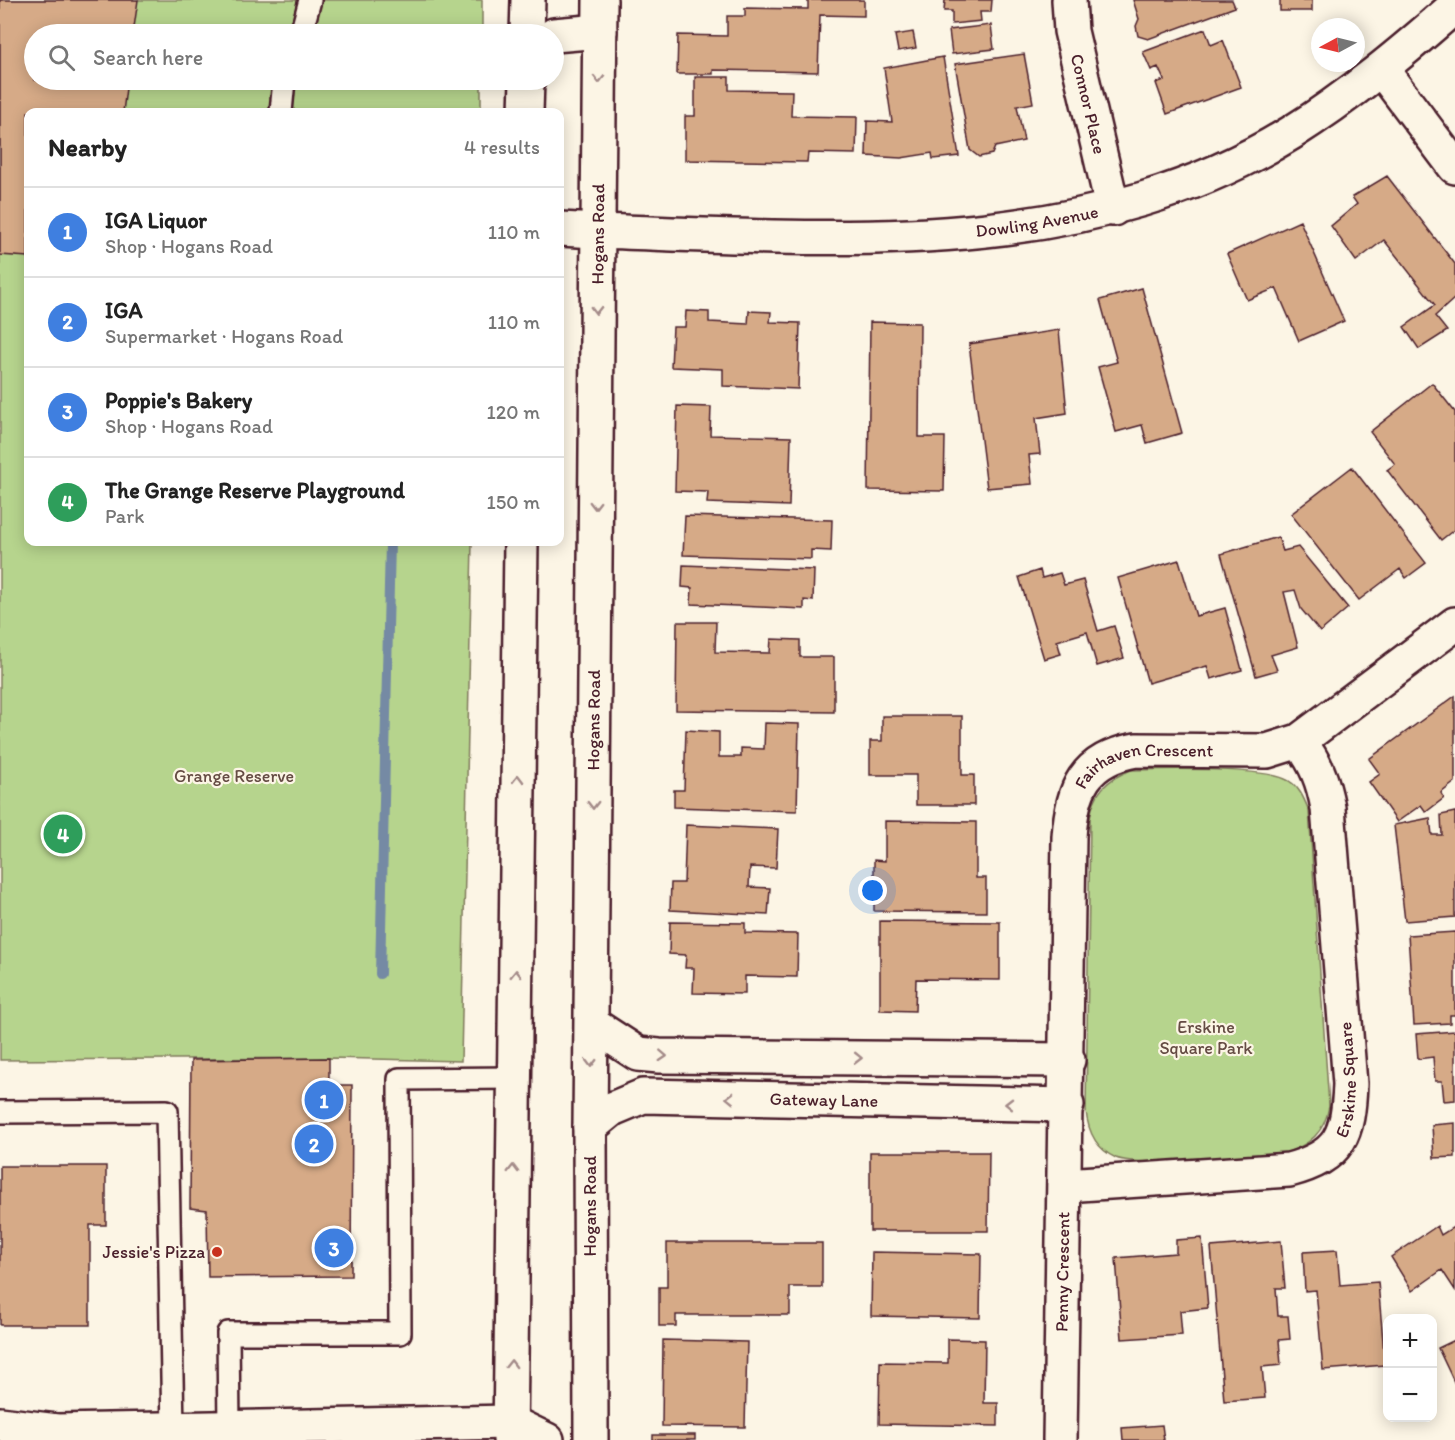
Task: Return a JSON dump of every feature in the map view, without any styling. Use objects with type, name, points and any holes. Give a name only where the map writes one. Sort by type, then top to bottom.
[{"type":"street","points":[[527,24],[528,0]]},
{"type":"street","name":"Connor Place","points":[[1069,0],[1071,31],[1113,209]]},
{"type":"street","name":"Dowling Avenue","points":[[564,229],[903,237],[1021,227],[1113,209],[1206,177],[1290,134],[1382,70],[1455,6]]},
{"type":"street","points":[[564,31],[600,16]]},
{"type":"street","name":"Hogans Road","points":[[591,1440],[590,1127],[600,16]]},
{"type":"street","points":[[1382,70],[1455,166]]},
{"type":"street","points":[[526,108],[527,90]]},
{"type":"street","points":[[510,1431],[521,546]]},
{"type":"street","name":"Fairhaven Crescent","points":[[1067,1105],[1069,837],[1073,800],[1078,787],[1105,759],[1120,753],[1136,750],[1268,751],[1299,741],[1455,624]]},
{"type":"street","name":"Erskine Square","points":[[1065,1185],[1289,1170],[1309,1164],[1340,1142],[1347,1126],[1350,1084],[1328,808],[1323,780],[1314,760],[1299,741]]},
{"type":"street","points":[[592,1024],[631,1050],[659,1056],[1068,1060]]},
{"type":"street","name":"Gateway Lane","points":[[590,1127],[612,1109],[643,1096],[1067,1105]]},
{"type":"street","name":"Penny Crescent","points":[[1060,1440],[1067,1105]]},
{"type":"street","points":[[0,1424],[56,1435],[173,1430],[229,1435],[510,1431],[547,1440]]},
{"type":"lane","points":[[304,24],[310,0]]},
{"type":"lane","points":[[281,108],[283,90]]},
{"type":"lane","points":[[229,1435],[228,1333],[400,1333],[399,1079],[514,1078]]},
{"type":"lane","points":[[0,1112],[167,1111],[173,1430]]},
{"type":"green space","name":"Grange Reserve","points":[[0,0],[482,0],[482,24],[24,24],[24,90],[481,90],[481,108],[24,108],[24,546],[472,546],[461,1061],[329,1058],[0,1060]]},
{"type":"green space","name":"Erskine Square Park","points":[[1131,770],[1210,770],[1272,775],[1294,784],[1307,806],[1329,1106],[1320,1130],[1309,1141],[1294,1150],[1285,1153],[1198,1160],[1129,1161],[1116,1158],[1103,1150],[1091,1133],[1086,1111],[1090,819],[1094,802],[1103,788],[1115,778]]},
{"type":"building","points":[[0,0],[138,0],[134,24],[24,24],[24,90],[126,90],[124,108],[24,108],[24,257],[0,255]]},
{"type":"building","points":[[808,0],[864,0],[864,16],[820,15],[818,72],[713,70],[713,74],[677,74],[678,35],[727,36],[727,16],[745,16],[745,8],[808,9]]},
{"type":"building","points":[[945,0],[992,0],[991,12],[980,12],[981,21],[952,24],[952,11],[944,11]]},
{"type":"building","points":[[1133,0],[1232,0],[1235,7],[1148,39],[1138,36],[1136,26],[1139,19]]},
{"type":"building","points":[[1280,0],[1312,0],[1312,11],[1280,11]]},
{"type":"building","points":[[991,25],[994,49],[952,54],[949,30]]},
{"type":"building","points":[[1205,29],[1211,45],[1223,40],[1241,87],[1167,114],[1156,83],[1164,80],[1158,67],[1151,70],[1143,52]]},
{"type":"building","points":[[913,32],[916,48],[898,51],[895,35]]},
{"type":"building","points":[[1024,54],[1033,103],[1017,106],[1024,141],[995,147],[992,154],[979,157],[970,150],[955,64]]},
{"type":"building","points":[[943,57],[959,156],[933,159],[932,153],[901,158],[866,156],[867,121],[892,122],[884,68]]},
{"type":"building","points":[[695,77],[729,77],[729,90],[792,91],[791,116],[857,117],[856,154],[808,153],[807,162],[685,160],[685,116],[695,116]]},
{"type":"building","points":[[1387,176],[1455,264],[1455,298],[1435,316],[1447,331],[1419,349],[1404,327],[1435,305],[1384,240],[1356,261],[1331,226],[1357,204],[1352,197]]},
{"type":"building","points":[[1300,221],[1344,321],[1299,341],[1276,288],[1247,300],[1227,254]]},
{"type":"building","points":[[1142,288],[1182,433],[1147,443],[1142,425],[1116,432],[1098,367],[1117,362],[1100,300]]},
{"type":"building","points":[[686,311],[709,312],[709,322],[748,324],[749,311],[771,312],[770,322],[800,323],[798,389],[723,386],[723,369],[671,367],[673,327],[685,327]]},
{"type":"building","points":[[870,322],[920,323],[919,437],[945,437],[944,491],[868,490]]},
{"type":"building","points":[[1059,330],[1067,413],[1036,418],[1040,454],[1029,455],[1032,484],[987,488],[969,344]]},
{"type":"building","points":[[1432,383],[1455,412],[1455,529],[1441,540],[1387,470],[1395,464],[1370,432]]},
{"type":"building","points":[[677,406],[711,407],[710,435],[791,437],[789,506],[707,503],[708,492],[675,491]]},
{"type":"building","points":[[1352,467],[1426,563],[1406,578],[1400,569],[1359,600],[1291,514]]},
{"type":"building","points":[[685,516],[832,520],[831,551],[811,550],[811,559],[683,555]]},
{"type":"building","points":[[1278,537],[1283,551],[1298,547],[1348,608],[1320,632],[1301,609],[1295,590],[1284,592],[1298,647],[1271,655],[1277,670],[1256,676],[1221,554]]},
{"type":"building","points":[[1179,560],[1196,616],[1225,608],[1242,670],[1211,679],[1207,666],[1148,683],[1118,578]]},
{"type":"building","points":[[683,565],[814,570],[813,601],[804,600],[804,609],[691,604],[692,588],[682,587]]},
{"type":"building","points":[[1040,570],[1042,578],[1060,573],[1064,585],[1083,580],[1098,631],[1114,626],[1124,658],[1097,666],[1087,632],[1057,641],[1061,654],[1044,659],[1019,577]]},
{"type":"building","points":[[677,622],[716,622],[715,652],[770,653],[771,639],[800,640],[800,657],[834,657],[834,712],[676,710]]},
{"type":"building","points":[[1455,696],[1455,782],[1441,793],[1444,798],[1426,812],[1421,805],[1397,822],[1369,782],[1380,774],[1369,759]]},
{"type":"building","points":[[882,716],[962,716],[962,775],[974,775],[974,805],[916,805],[916,775],[870,775],[870,741],[882,741]]},
{"type":"building","points":[[765,723],[799,724],[797,811],[674,807],[674,790],[684,790],[686,730],[719,732],[719,757],[741,757],[741,748],[764,749]]},
{"type":"building","points":[[1455,812],[1455,917],[1405,921],[1394,825],[1430,818],[1432,835],[1442,835],[1441,815]]},
{"type":"building","points":[[885,821],[976,822],[976,878],[986,878],[986,912],[874,911],[874,860],[885,861]]},
{"type":"building","points":[[686,825],[778,829],[776,868],[750,867],[749,887],[770,888],[768,915],[670,910],[671,883],[684,883]]},
{"type":"building","points":[[880,921],[1000,922],[1000,980],[916,979],[915,1011],[880,1010]]},
{"type":"building","points":[[670,922],[745,923],[745,933],[798,934],[797,977],[745,976],[745,994],[693,993],[694,968],[685,968],[686,955],[669,954]]},
{"type":"building","points":[[1455,932],[1455,1015],[1450,1015],[1450,1023],[1414,1025],[1408,935]]},
{"type":"building","points":[[1455,1031],[1455,1100],[1444,1101],[1442,1081],[1435,1081],[1433,1057],[1418,1059],[1416,1034]]},
{"type":"building","points":[[329,1058],[329,1085],[352,1085],[351,1276],[208,1277],[207,1210],[190,1208],[191,1060]]},
{"type":"building","points":[[1455,1123],[1455,1157],[1434,1158],[1432,1125]]},
{"type":"building","points":[[870,1152],[989,1152],[988,1231],[870,1231]]},
{"type":"building","points":[[0,1166],[106,1166],[106,1225],[90,1225],[90,1325],[0,1325]]},
{"type":"building","points":[[1437,1226],[1441,1235],[1455,1226],[1455,1290],[1442,1270],[1412,1291],[1391,1257]]},
{"type":"building","points":[[1202,1238],[1208,1308],[1180,1311],[1182,1335],[1122,1339],[1116,1258],[1176,1253],[1176,1240]]},
{"type":"building","points":[[1281,1241],[1285,1288],[1276,1288],[1278,1316],[1288,1316],[1290,1339],[1279,1340],[1281,1365],[1262,1367],[1265,1398],[1224,1401],[1211,1247]]},
{"type":"building","points":[[667,1243],[822,1243],[822,1287],[790,1287],[790,1315],[676,1315],[676,1326],[659,1326],[659,1287],[667,1287]]},
{"type":"building","points":[[1337,1250],[1340,1285],[1378,1282],[1383,1365],[1323,1370],[1316,1290],[1305,1291],[1303,1252]]},
{"type":"building","points":[[872,1252],[981,1254],[980,1318],[871,1316]]},
{"type":"building","points":[[948,1339],[985,1340],[984,1403],[998,1403],[998,1426],[879,1424],[880,1362],[948,1363]]},
{"type":"building","points":[[663,1340],[747,1342],[745,1427],[662,1426]]},
{"type":"building","points":[[1455,1340],[1455,1384],[1438,1348]]},
{"type":"building","points":[[1162,1425],[1164,1440],[1123,1440],[1122,1428]]},
{"type":"building","points":[[653,1435],[695,1435],[695,1440],[653,1440]]},
{"type":"waterway","points":[[380,974],[390,546]]},
{"type":"place","name":"The Grange Reserve Playground","points":[[63,834]]},
{"type":"place","name":"IGA Liquor","points":[[324,1100]]},
{"type":"place","name":"IGA","points":[[314,1144]]},
{"type":"place","name":"Poppie's Bakery","points":[[334,1248]]},
{"type":"place","name":"Jessie's Pizza","points":[[217,1252]]}]
